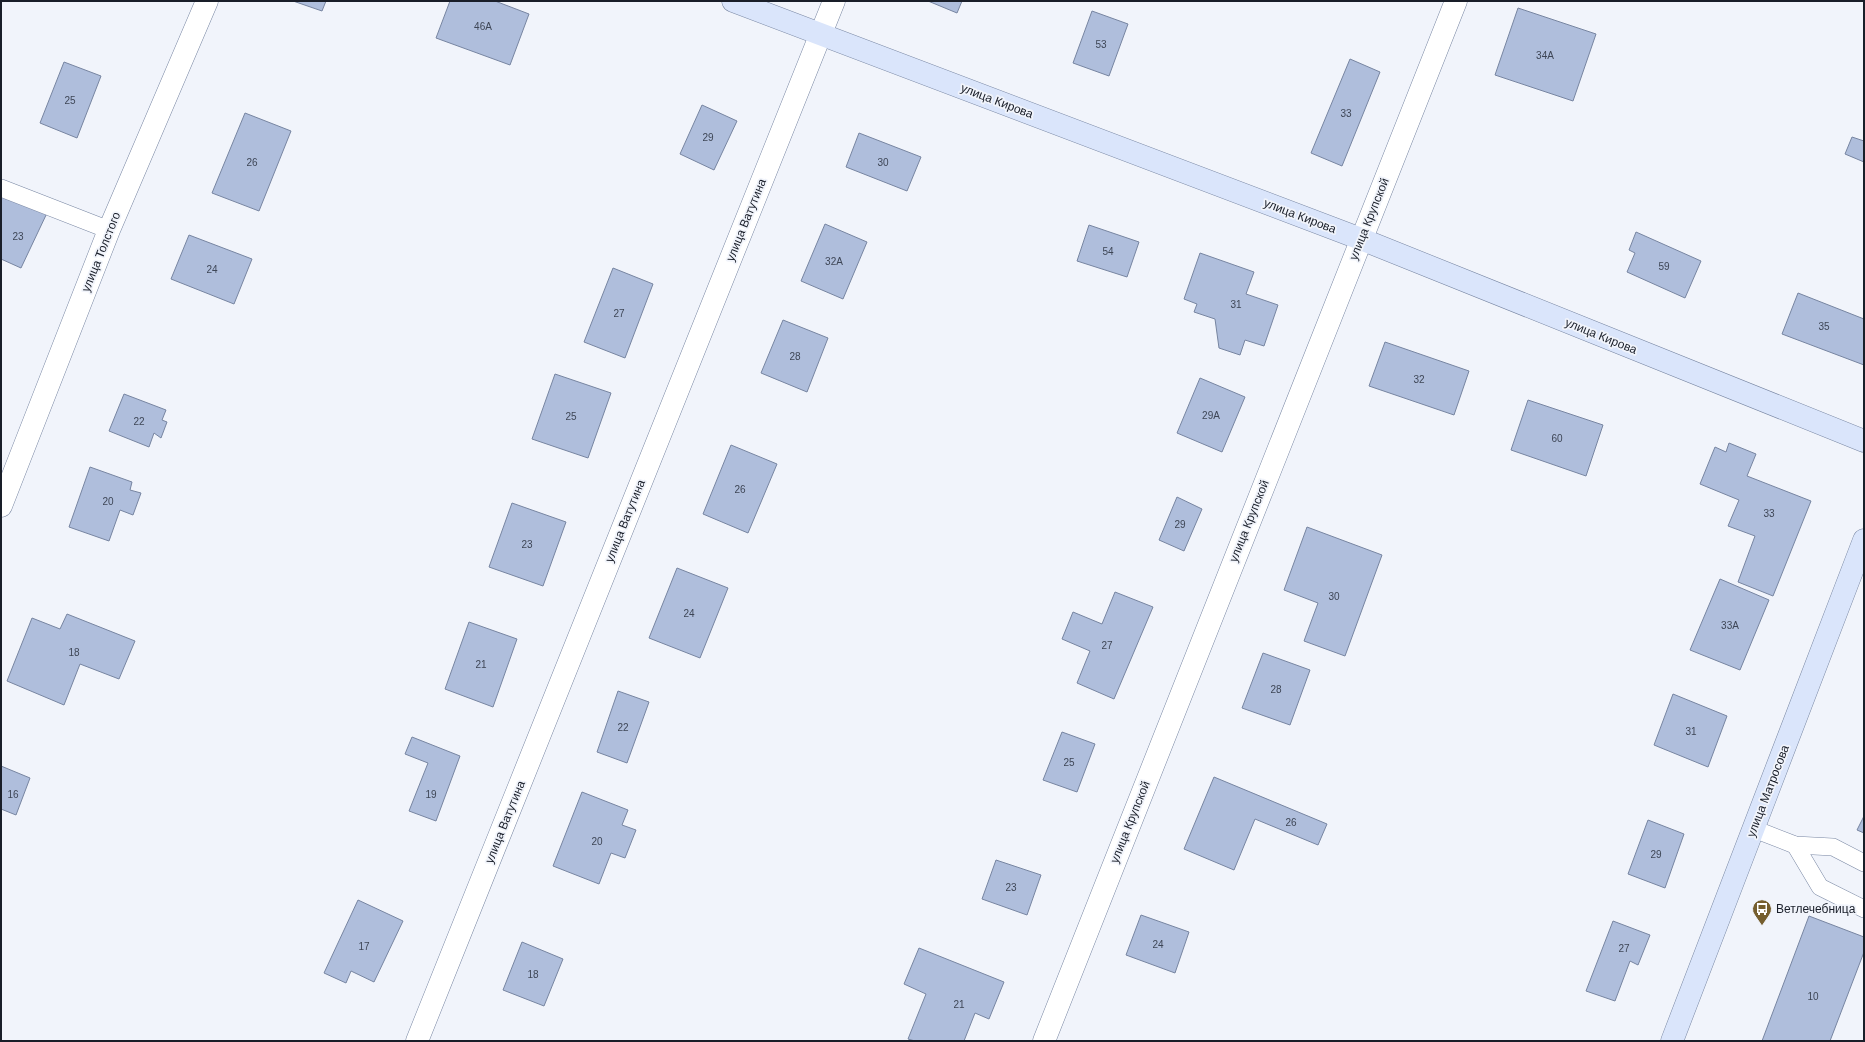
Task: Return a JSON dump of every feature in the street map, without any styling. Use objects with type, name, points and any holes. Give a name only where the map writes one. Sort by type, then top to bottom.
[{"type":"street","name":"улица Толстого","points":[[1,506],[109,230],[207,1]]},
{"type":"street","name":"улица Кирова","points":[[732,1],[1361,239],[1864,441]]},
{"type":"street","name":"улица Ватутина","points":[[417,1041],[834,1]]},
{"type":"street","name":"улица Крупской","points":[[1044,1041],[1456,1]]},
{"type":"street","name":"улица Матросова","points":[[1672,1041],[1864,540]]},
{"type":"lane","points":[[1,188],[109,230]]},
{"type":"lane","points":[[1754,828],[1795,845],[1833,847],[1864,863]]},
{"type":"lane","points":[[1795,845],[1820,887],[1864,909]]},
{"type":"building","points":[[293,1],[326,1],[322,11]]},
{"type":"building","points":[[450,1],[495,1],[529,14],[510,65],[436,38]]},
{"type":"building","points":[[928,1],[962,1],[957,13]]},
{"type":"building","points":[[1518,8],[1596,34],[1573,101],[1495,75]]},
{"type":"building","points":[[1092,11],[1128,24],[1109,76],[1073,63]]},
{"type":"building","points":[[1350,59],[1380,72],[1342,166],[1311,153]]},
{"type":"building","points":[[64,62],[101,76],[77,138],[40,123]]},
{"type":"building","points":[[702,105],[737,121],[714,170],[680,154]]},
{"type":"building","points":[[245,113],[291,131],[259,211],[212,193]]},
{"type":"building","points":[[859,133],[921,157],[907,191],[846,167]]},
{"type":"building","points":[[1852,137],[1864,141],[1864,162],[1845,154]]},
{"type":"building","points":[[1,192],[47,213],[21,268],[1,259]]},
{"type":"building","points":[[825,224],[867,242],[843,299],[801,281]]},
{"type":"building","points":[[1089,225],[1139,242],[1127,277],[1077,261]]},
{"type":"building","points":[[1636,232],[1701,261],[1685,298],[1627,272],[1635,253],[1629,250]]},
{"type":"building","points":[[189,235],[252,259],[234,304],[171,279]]},
{"type":"building","points":[[1200,253],[1254,272],[1246,294],[1278,305],[1264,346],[1245,340],[1240,355],[1219,348],[1215,319],[1194,312],[1197,304],[1184,299]]},
{"type":"building","points":[[613,268],[653,284],[625,358],[584,342]]},
{"type":"building","points":[[1798,293],[1864,319],[1864,365],[1782,334]]},
{"type":"building","points":[[783,320],[828,338],[807,392],[761,373]]},
{"type":"building","points":[[1385,342],[1469,371],[1454,415],[1369,386]]},
{"type":"building","points":[[555,374],[611,393],[588,458],[532,439]]},
{"type":"building","points":[[1200,378],[1245,397],[1222,452],[1177,433]]},
{"type":"building","points":[[124,394],[166,410],[162,420],[167,422],[161,438],[154,433],[149,447],[109,431]]},
{"type":"building","points":[[1528,400],[1603,425],[1586,476],[1511,450]]},
{"type":"building","points":[[1729,443],[1756,454],[1747,476],[1811,501],[1773,596],[1738,582],[1755,536],[1728,526],[1739,500],[1700,484],[1715,447],[1726,452]]},
{"type":"building","points":[[731,445],[777,464],[748,533],[703,514]]},
{"type":"building","points":[[90,467],[132,482],[130,490],[141,493],[133,515],[120,510],[109,541],[69,527]]},
{"type":"building","points":[[1177,497],[1202,509],[1184,551],[1159,540]]},
{"type":"building","points":[[512,503],[566,522],[543,586],[489,567]]},
{"type":"building","points":[[1307,527],[1382,555],[1345,656],[1304,641],[1318,603],[1284,590]]},
{"type":"building","points":[[677,568],[728,588],[700,658],[649,638]]},
{"type":"building","points":[[1720,579],[1769,600],[1740,670],[1690,650]]},
{"type":"building","points":[[1115,592],[1153,607],[1114,699],[1077,683],[1090,651],[1062,639],[1073,612],[1102,624]]},
{"type":"building","points":[[67,614],[135,641],[119,679],[80,664],[64,705],[7,681],[32,618],[60,629]]},
{"type":"building","points":[[469,622],[517,639],[493,707],[445,689]]},
{"type":"building","points":[[1263,653],[1310,670],[1290,725],[1242,708]]},
{"type":"building","points":[[618,691],[649,702],[627,763],[597,752]]},
{"type":"building","points":[[1673,694],[1727,716],[1708,767],[1654,745]]},
{"type":"building","points":[[1062,732],[1095,744],[1077,792],[1043,780]]},
{"type":"building","points":[[412,737],[460,756],[436,821],[409,811],[428,763],[405,754]]},
{"type":"building","points":[[1,766],[30,778],[16,815],[1,809]]},
{"type":"building","points":[[1214,777],[1327,824],[1318,845],[1255,819],[1234,870],[1184,849]]},
{"type":"building","points":[[582,792],[628,810],[622,825],[636,830],[625,858],[611,853],[599,884],[553,866]]},
{"type":"building","points":[[1864,816],[1864,833],[1857,830]]},
{"type":"building","points":[[1648,820],[1684,834],[1665,888],[1628,874]]},
{"type":"building","points":[[996,860],[1041,875],[1027,915],[982,899]]},
{"type":"building","points":[[358,900],[403,921],[374,982],[351,971],[346,983],[324,973]]},
{"type":"building","points":[[1141,915],[1189,932],[1175,973],[1126,955]]},
{"type":"building","points":[[1809,916],[1864,937],[1864,952],[1830,1041],[1762,1041]]},
{"type":"building","points":[[1613,921],[1650,935],[1638,965],[1630,961],[1615,1001],[1586,991]]},
{"type":"building","points":[[522,942],[563,959],[544,1006],[503,990]]},
{"type":"building","points":[[919,948],[1004,982],[989,1019],[975,1013],[964,1041],[915,1041],[908,1039],[926,994],[904,984]]},
{"type":"place","name":"Ветлечебница","points":[[1762,926]]}]
